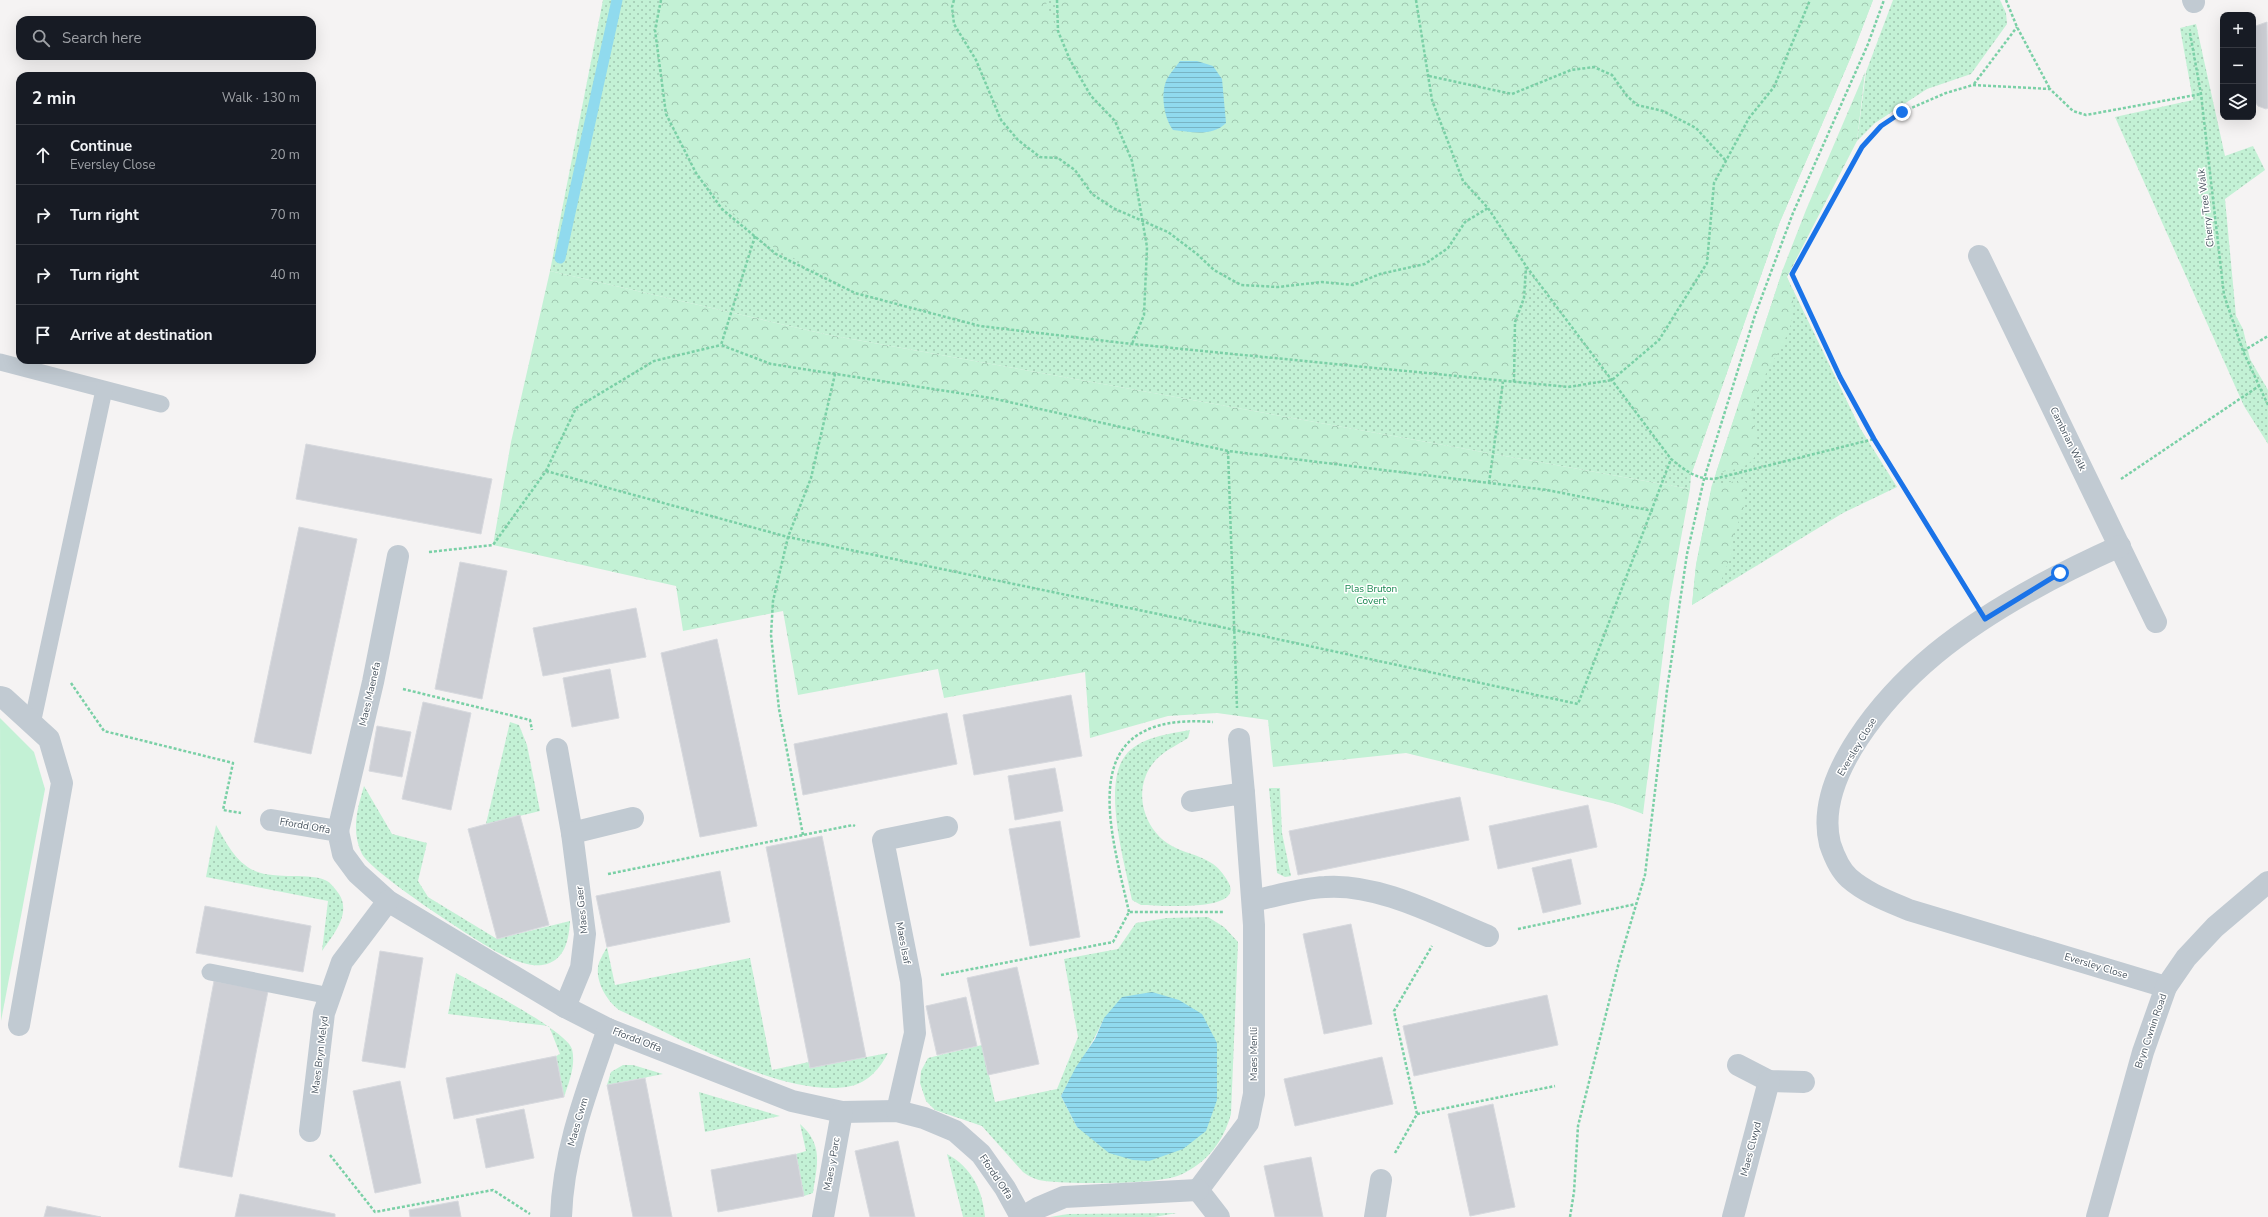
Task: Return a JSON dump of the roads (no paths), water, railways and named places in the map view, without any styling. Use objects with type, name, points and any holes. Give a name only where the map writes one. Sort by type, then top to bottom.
[{"type":"street","name":"Cambrian Walk","points":[[1979,256],[2156,622]]},
{"type":"street","name":"Eversley Close","points":[[2120,546],[2060,573],[1985,619],[1936,654],[1895,693],[1869,723],[1837,779],[1830,805],[1828,834],[1834,858],[1848,877],[1872,895],[1910,910],[2166,987]]},
{"type":"street","name":"Maes Maenefa","points":[[338,831],[373,682],[398,556]]},
{"type":"street","points":[[0,697],[4,698],[49,739],[62,783],[19,1025]]},
{"type":"street","name":"Maes Menlli","points":[[1198,1190],[1248,1123],[1254,1094],[1253,907],[1238,731]]},
{"type":"street","name":"Maes Gaer","points":[[557,749],[572,833],[585,934],[581,968],[565,1007]]},
{"type":"street","points":[[1192,801],[1244,793]]},
{"type":"street","points":[[572,833],[633,818]]},
{"type":"street","name":"Ffordd Offa","points":[[271,820],[338,831],[343,854],[357,873],[388,901],[565,1007],[608,1029],[792,1101],[842,1112],[897,1111],[924,1118],[955,1131],[981,1154],[1005,1188],[1022,1217],[1038,1208],[1064,1197],[1198,1190]]},
{"type":"street","name":"Maes Isaf","points":[[897,1111],[915,1033],[911,981],[883,840],[947,827]]},
{"type":"street","name":"Bryn Cwnin Road","points":[[2097,1217],[2143,1052],[2166,987],[2186,958],[2215,927],[2268,882]]},
{"type":"street","points":[[1253,907],[1325,887],[1365,890],[1400,900],[1488,936]]},
{"type":"street","name":"Maes Bryn Melyd","points":[[310,1131],[324,1013],[342,962],[388,901]]},
{"type":"street","name":"Maes Cwm","points":[[561,1217],[562,1191],[573,1132],[608,1029]]},
{"type":"street","points":[[1738,1065],[1769,1081],[1804,1082]]},
{"type":"street","name":"Maes Clwyd","points":[[1733,1217],[1769,1081]]},
{"type":"street","name":"Maes y Parc","points":[[823,1217],[842,1112]]},
{"type":"street","points":[[1375,1217],[1380,1180]]},
{"type":"street","points":[[1198,1190],[1219,1217]]},
{"type":"lane","points":[[0,362],[161,404]]},
{"type":"lane","points":[[32,724],[104,390]]},
{"type":"lane","points":[[210,972],[330,996]]},
{"type":"water","points":[[1180,61],[1197,61],[1213,66],[1222,79],[1226,123],[1208,132],[1173,130],[1167,119],[1163,98],[1167,79]]},
{"type":"water","points":[[1152,992],[1179,1000],[1202,1014],[1217,1043],[1217,1100],[1206,1131],[1183,1149],[1149,1161],[1133,1160],[1109,1153],[1077,1127],[1061,1096],[1076,1067],[1095,1039],[1104,1018],[1122,997]]},
{"type":"waterway","points":[[560,258],[617,0]]},
{"type":"park label","name":"Plas Bruton Covert","points":[[1371,594]]}]
